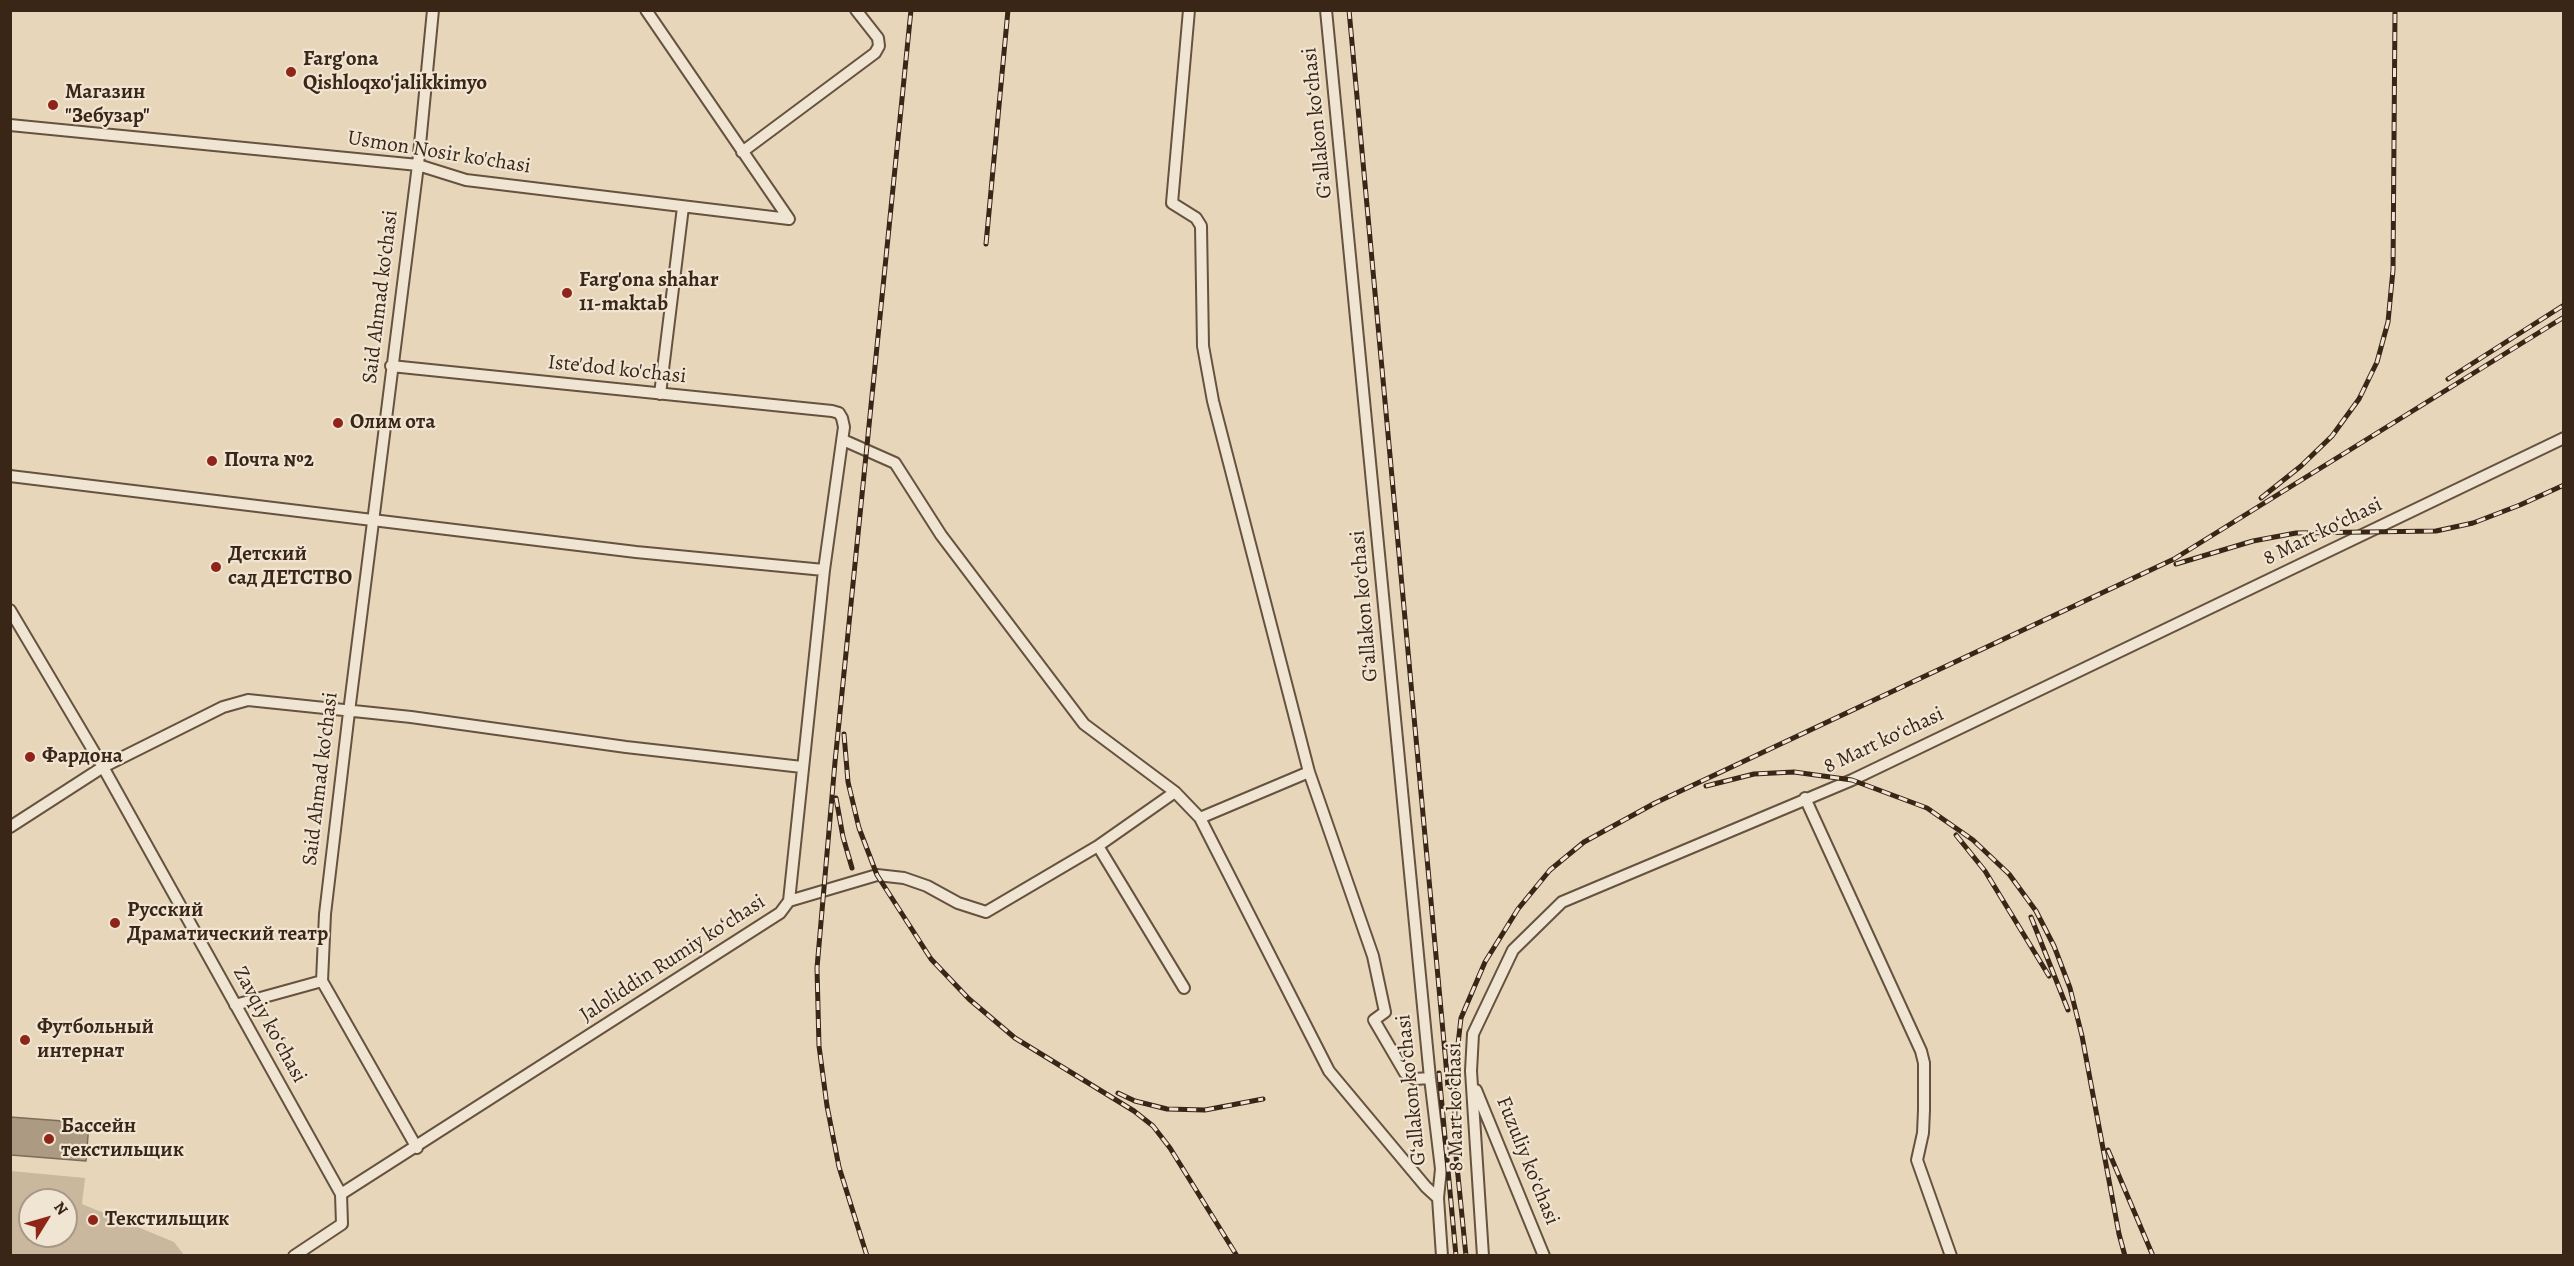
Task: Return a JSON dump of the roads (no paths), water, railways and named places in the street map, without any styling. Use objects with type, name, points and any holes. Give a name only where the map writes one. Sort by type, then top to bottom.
[{"type":"street","name":"Said Ahmad ko'chasi","points":[[322,981],[326,914],[349,712],[418,165],[433,10]]},
{"type":"street","points":[[646,10],[742,152],[875,53],[879,46],[878,38],[856,10]]},
{"type":"street","points":[[1189,10],[1172,202],[1196,218],[1201,226],[1203,346],[1213,401],[1310,772],[1373,956],[1385,1011],[1375,1018],[1376,1024],[1405,1073],[1415,1079],[1430,1078]]},
{"type":"street","name":"Gʻallakon koʻchasi","points":[[1326,10],[1430,1078],[1441,1169],[1438,1198],[1442,1256]]},
{"type":"street","name":"Usmon Nosir ko'chasi","points":[[10,125],[418,165],[466,180],[789,219],[742,152]]},
{"type":"street","points":[[660,394],[682,207]]},
{"type":"street","name":"Iste'dod ko'chasi","points":[[391,366],[839,413]]},
{"type":"street","name":"Jaloliddin Rumiy koʻchasi","points":[[341,1194],[417,1148],[780,913],[789,902],[824,570],[843,440],[844,427],[839,413]]},
{"type":"street","name":"8 Mart koʻchasi","points":[[1483,1256],[1473,1081],[1473,1034],[1513,950],[1562,902],[1852,780],[2564,438]]},
{"type":"street","points":[[843,440],[895,463],[941,535],[1084,724],[1175,792],[1200,818],[1329,1071],[1426,1187],[1438,1198]]},
{"type":"street","points":[[10,476],[668,556],[747,561],[824,570]]},
{"type":"street","name":"Zavqiy koʻchasi","points":[[10,610],[103,767],[341,1194],[342,1224],[294,1256]]},
{"type":"street","points":[[10,827],[103,767],[223,707],[248,700],[411,717],[626,747],[802,767]]},
{"type":"street","points":[[1200,818],[1310,772]]},
{"type":"street","points":[[789,902],[877,875],[904,878],[927,886],[958,903],[986,912],[1098,846],[1175,792]]},
{"type":"street","points":[[1805,798],[1921,1051],[1924,1063],[1924,1110],[1923,1133],[1917,1160],[1951,1256]]},
{"type":"street","points":[[1098,846],[1184,988]]},
{"type":"street","points":[[235,1005],[322,981],[417,1148]]},
{"type":"street","name":"Fuzuliy koʻchasi","points":[[1473,1081],[1544,1256]]},
{"type":"railway","points":[[867,1256],[839,1167],[827,1106],[819,1046],[817,968],[835,762],[911,10]]},
{"type":"railway","points":[[986,244],[1008,10]]},
{"type":"railway","points":[[1349,10],[1448,1086]]},
{"type":"railway","points":[[2261,498],[2301,466],[2332,436],[2359,399],[2377,362],[2388,322],[2393,270],[2395,10]]},
{"type":"railway","points":[[2448,379],[2564,305]]},
{"type":"railway","points":[[1456,1154],[1454,1079],[1461,1018],[1485,962],[1518,909],[1550,870],[1584,842],[1655,803],[2174,559],[2564,317]]},
{"type":"railway","points":[[2176,564],[2253,541],[2296,533],[2436,531],[2473,523],[2564,485]]},
{"type":"railway","points":[[844,734],[848,782],[859,828],[877,875],[931,959],[969,999],[1015,1038],[1134,1111],[1153,1126],[1170,1148],[1237,1256]]},
{"type":"railway","points":[[1706,786],[1754,774],[1794,772],[1852,780],[1927,808],[1973,840],[2009,874],[2036,911],[2054,946],[2070,988],[2082,1036],[2125,1256]]},
{"type":"railway","points":[[836,798],[843,837],[852,868]]},
{"type":"railway","points":[[1956,835],[1985,871],[2049,976]]},
{"type":"railway","points":[[2031,917],[2068,1010]]},
{"type":"railway","points":[[1439,1073],[1456,1256]]},
{"type":"railway","points":[[1118,1093],[1135,1101],[1167,1109],[1205,1110],[1263,1099]]},
{"type":"railway","points":[[1455,1146],[1466,1256]]},
{"type":"railway","points":[[2108,1150],[2153,1256]]},
{"type":"place","name":"Farg'ona Qishloqxo'jalikkimyo","points":[[291,72]]},
{"type":"place","name":"Магазин \"Зебузар\"","points":[[53,105]]},
{"type":"place","name":"Farg'ona shahar 11-maktab","points":[[567,293]]},
{"type":"place","name":"Олим ота","points":[[338,423]]},
{"type":"place","name":"Почта №2","points":[[212,461]]},
{"type":"place","name":"Детский сад ДЕТСТВО","points":[[216,567]]},
{"type":"place","name":"Фардона","points":[[30,757]]},
{"type":"place","name":"Русский Драматический театр","points":[[115,923]]},
{"type":"place","name":"Футбольный интернат","points":[[25,1040]]},
{"type":"place","name":"Бассейн текстильщик","points":[[49,1139]]},
{"type":"place","name":"Текстильщик","points":[[93,1220]]}]
